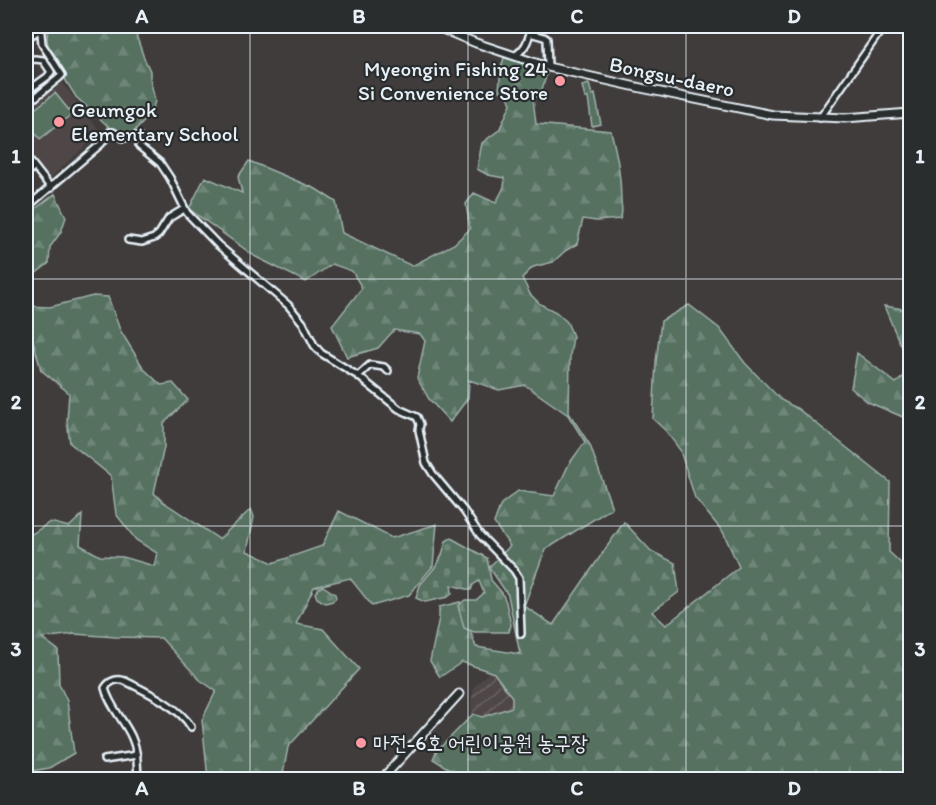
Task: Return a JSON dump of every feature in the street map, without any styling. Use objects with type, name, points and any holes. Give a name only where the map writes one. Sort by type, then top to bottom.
[{"type":"main road","name":"Bongsu-daero","points":[[435,26],[476,43],[548,67],[773,115],[845,118],[910,113]]},
{"type":"main road","points":[[381,780],[459,694]]},
{"type":"street","points":[[820,118],[884,26]]},
{"type":"street","points":[[26,39],[38,28],[42,44],[62,75],[26,105]]},
{"type":"street","points":[[515,56],[526,46],[530,33],[544,37],[547,39],[548,67]]},
{"type":"street","points":[[26,51],[28,61],[43,60],[51,72],[26,92]]},
{"type":"street","points":[[26,208],[101,144],[110,132],[123,138],[138,136]]},
{"type":"street","points":[[139,146],[160,163],[187,213],[218,245],[288,304],[303,323],[314,345],[321,353],[358,376],[399,410],[417,417],[426,463],[480,534],[519,578],[521,634]]},
{"type":"street","points":[[26,156],[51,188]]},
{"type":"street","points":[[26,173],[34,166]]},
{"type":"street","points":[[128,240],[142,242],[154,238],[169,218],[184,209]]},
{"type":"street","points":[[358,376],[370,365],[384,367],[388,371]]},
{"type":"street","points":[[138,780],[137,755],[129,732],[106,692],[105,688],[108,683],[121,679],[133,685],[177,712],[188,721],[191,727]]},
{"type":"street","points":[[104,760],[137,755]]},
{"type":"shaded area","name":"Geumgok Elementary School","points":[[62,83],[101,132],[50,178],[26,146],[26,112]]},
{"type":"shaded area","points":[[489,672],[494,673],[512,697],[512,707],[482,717],[473,714],[471,705],[474,687]]},
{"type":"green space","points":[[48,26],[133,26],[150,71],[155,101],[151,114],[133,133],[123,135],[109,127],[76,97],[66,81],[59,61],[48,46]]},
{"type":"green space","points":[[504,58],[547,73],[540,96],[533,98],[536,124],[611,131],[617,157],[622,210],[620,219],[596,221],[583,219],[577,244],[553,262],[533,267],[522,278],[530,294],[540,304],[556,312],[567,322],[573,336],[570,356],[569,413],[590,445],[612,508],[545,550],[524,606],[553,625],[624,522],[651,551],[675,563],[679,592],[652,612],[666,625],[739,567],[723,532],[695,498],[680,450],[666,431],[653,419],[661,321],[689,305],[719,328],[745,363],[781,400],[798,409],[890,482],[889,552],[903,565],[910,563],[910,779],[467,780],[433,759],[436,752],[473,714],[482,717],[512,707],[512,697],[494,673],[462,662],[440,677],[430,661],[439,618],[439,607],[460,602],[476,647],[520,654],[508,595],[489,567],[510,546],[494,523],[501,504],[518,491],[554,496],[569,464],[585,442],[568,415],[525,385],[499,390],[469,380],[468,398],[450,422],[429,399],[417,378],[425,341],[420,334],[394,330],[378,348],[347,357],[332,326],[362,288],[352,271],[332,264],[306,282],[256,257],[189,209],[205,177],[242,193],[238,177],[249,161],[316,189],[336,202],[342,233],[412,266],[454,244],[470,229],[466,204],[474,193],[496,203],[502,191],[504,178],[488,175],[477,169],[482,143],[499,130],[511,104],[508,96],[499,90]]},
{"type":"green space","points":[[589,84],[592,95],[595,94],[601,124],[592,126],[588,98],[585,98],[582,86]]},
{"type":"green space","points":[[55,93],[72,114],[40,139],[26,122],[26,116]]},
{"type":"green space","points":[[55,194],[66,217],[61,232],[50,247],[49,263],[30,278],[26,306],[26,216]]},
{"type":"green space","points":[[93,296],[108,297],[120,330],[144,369],[161,385],[173,383],[188,400],[164,423],[164,447],[154,493],[162,501],[219,539],[251,509],[254,517],[247,551],[273,563],[322,546],[339,511],[392,538],[437,524],[433,566],[409,595],[372,606],[350,578],[314,587],[296,624],[323,629],[359,669],[288,747],[282,779],[208,779],[202,720],[216,691],[200,680],[161,638],[74,634],[42,638],[58,650],[59,684],[67,701],[74,753],[49,768],[26,772],[26,538],[50,522],[69,527],[82,515],[80,545],[100,556],[123,557],[154,566],[157,553],[136,540],[116,514],[111,476],[70,443],[67,421],[69,393],[41,370],[31,333],[26,330],[26,306],[50,307]]},
{"type":"green space","points":[[884,306],[910,310],[910,362],[898,339]]},
{"type":"green space","points":[[857,353],[896,383],[910,371],[910,420],[868,402],[851,388]]},
{"type":"green space","points":[[451,538],[487,558],[491,580],[506,602],[511,625],[509,632],[474,632],[464,628],[458,606],[465,600],[476,600],[484,593],[479,581],[473,585],[471,590],[451,585],[452,593],[448,597],[425,602],[416,598],[420,585],[436,566],[446,541]]},
{"type":"green space","points":[[323,586],[335,594],[336,598],[333,601],[325,603],[317,598],[315,593]]},
{"type":"place","name":"Myeongin Fishing 24 Si Convenience Store","points":[[560,81]]},
{"type":"place","name":"Geumgok Elementary School","points":[[59,122]]},
{"type":"place","name":"마전-6호 어린이공원 농구장","points":[[361,743]]}]
